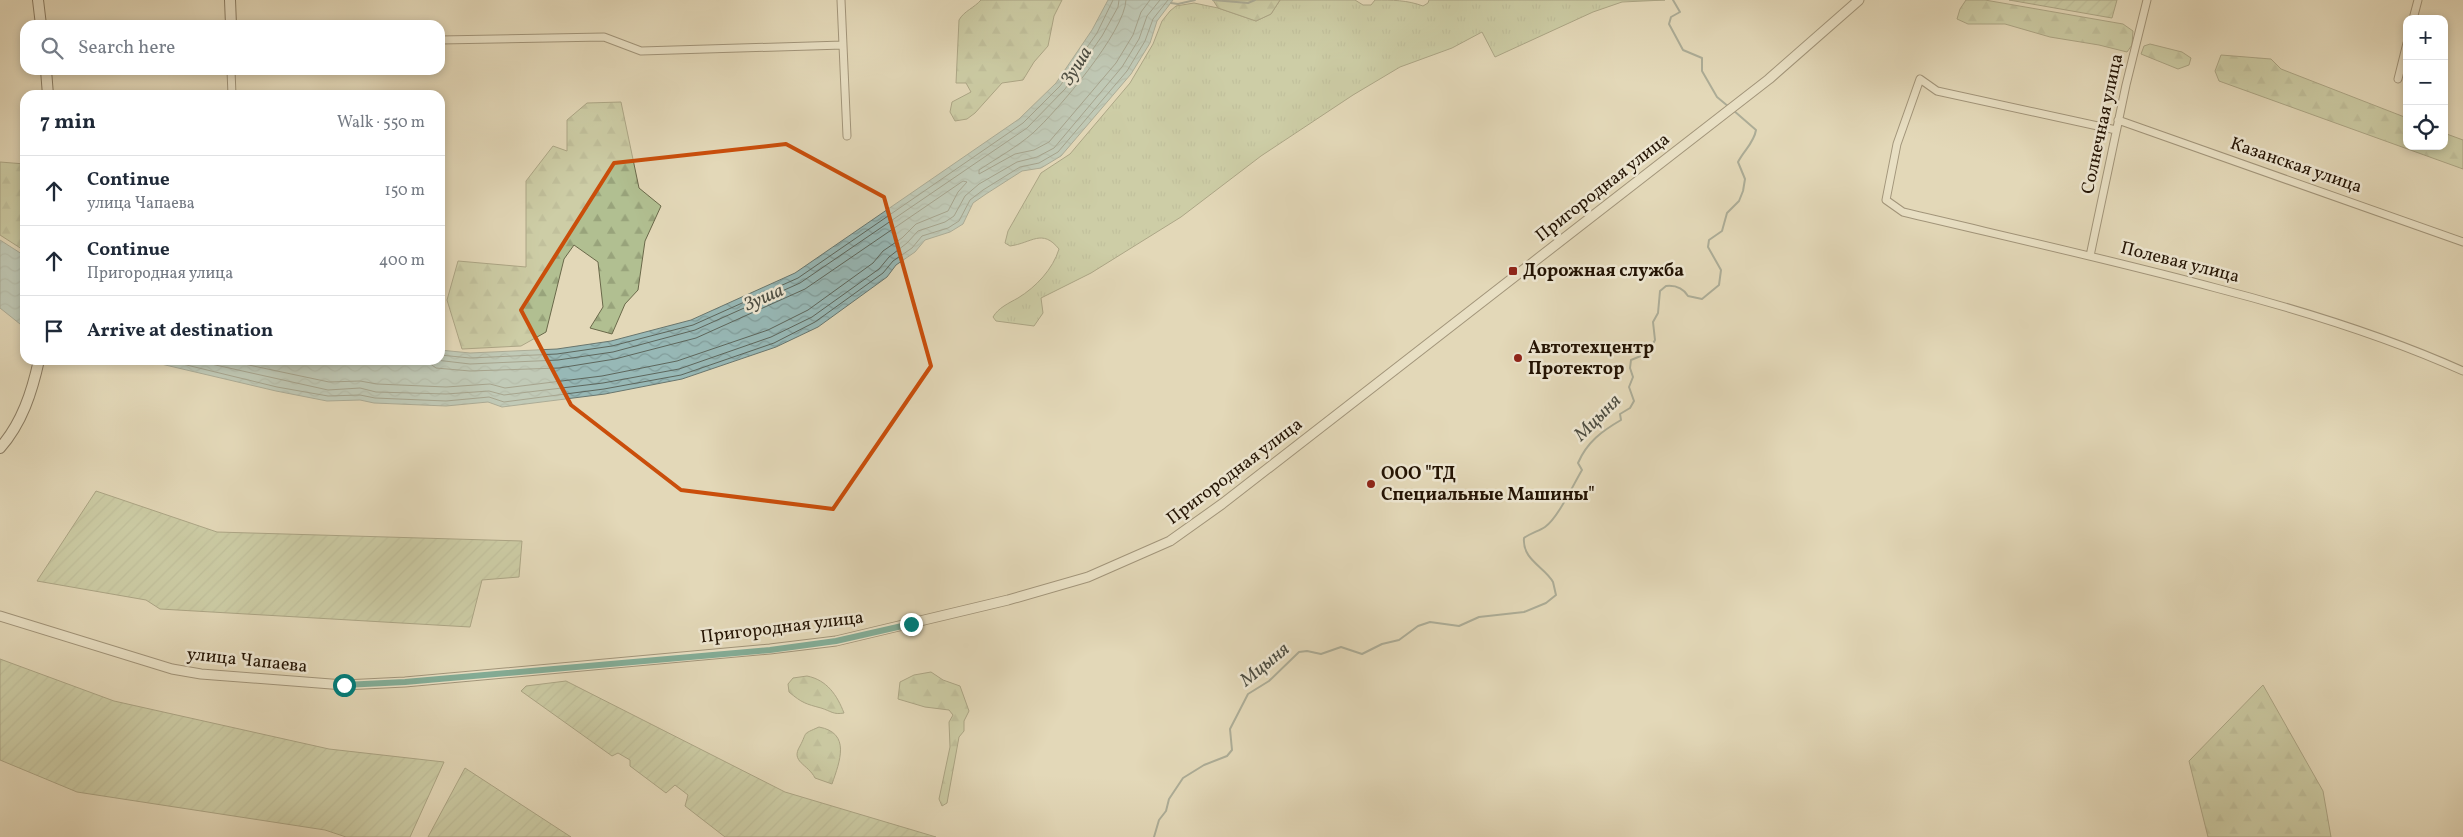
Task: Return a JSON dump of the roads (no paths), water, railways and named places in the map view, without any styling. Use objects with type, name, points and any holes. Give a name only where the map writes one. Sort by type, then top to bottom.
[{"type":"main road","points":[[38,0],[40,20]]},
{"type":"main road","points":[[230,0],[231,20]]},
{"type":"main road","points":[[46,75],[48,90]]},
{"type":"main road","points":[[0,448],[17,425],[31,392],[38,365]]},
{"type":"street","points":[[842,0],[847,136]]},
{"type":"street","name":"Пригородная улица","points":[[499,673],[770,650],[836,641],[1008,600],[1088,577],[1131,560],[1170,541],[1222,504],[1724,114],[1802,52],[1858,0]]},
{"type":"street","name":"Солнечная улица","points":[[2090,256],[2118,120],[2147,0]]},
{"type":"street","points":[[2414,15],[2418,0]]},
{"type":"street","points":[[445,40],[604,37],[641,51],[844,45]]},
{"type":"street","points":[[2398,79],[2403,59]]},
{"type":"street","points":[[231,75],[232,90]]},
{"type":"street","name":"Полевая улица","points":[[2116,130],[1938,91],[1920,79],[1897,144],[1886,200],[1903,212],[2090,256],[2301,310],[2368,332],[2463,371]]},
{"type":"street","name":"Казанская улица","points":[[2118,120],[2463,242]]},
{"type":"street","name":"улица Чапаева","points":[[0,616],[172,669],[201,674],[344,685],[405,682],[499,673]]},
{"type":"water","name":"Зуша","points":[[1108,0],[1173,0],[1157,21],[1150,43],[1131,74],[1061,156],[1041,168],[1022,171],[986,194],[973,203],[963,224],[950,232],[925,240],[915,252],[896,265],[887,277],[818,327],[776,347],[682,379],[605,394],[502,407],[488,402],[446,406],[374,403],[360,400],[327,401],[165,365],[445,365],[445,350],[470,353],[557,349],[611,341],[691,320],[795,273],[1019,119],[1056,83],[1092,30]]},
{"type":"water","points":[[0,240],[20,253],[20,324],[0,308]]},
{"type":"waterway","name":"Мцыня","points":[[1171,3],[1178,4],[1195,0]]},
{"type":"waterway","name":"Мцыня","points":[[1213,0],[1248,3],[1255,0]]},
{"type":"waterway","name":"Мцыня","points":[[1673,0],[1680,12],[1671,17],[1669,24],[1683,50],[1702,58],[1702,71],[1717,97],[1729,107]]},
{"type":"waterway","name":"Мцыня","points":[[1154,837],[1159,820],[1166,811],[1169,799],[1183,778],[1204,765],[1227,756],[1232,750],[1230,729],[1248,694],[1269,681],[1299,652],[1307,651],[1321,654],[1341,647],[1362,654],[1382,644],[1399,640],[1418,626],[1430,622],[1459,626],[1479,617],[1524,612],[1546,603],[1556,595],[1553,582],[1530,558],[1524,546],[1524,538],[1550,523],[1582,470],[1578,463],[1586,449],[1601,433],[1621,420],[1620,414],[1630,408],[1634,401],[1629,387],[1633,377],[1630,368],[1631,360],[1648,353],[1655,340],[1653,322],[1658,313],[1660,291],[1666,286],[1673,286],[1681,289],[1688,296],[1702,299],[1719,285],[1721,270],[1708,247],[1709,240],[1722,231],[1727,213],[1739,201],[1745,179],[1738,162],[1751,143],[1756,130],[1733,110]]},
{"type":"place","name":"Дорожная служба","points":[[1513,271]]},
{"type":"place","name":"Автотехцентр Протектор","points":[[1518,358]]},
{"type":"place","name":"ООО \"ТД Специальные Машины\"","points":[[1371,484]]}]
